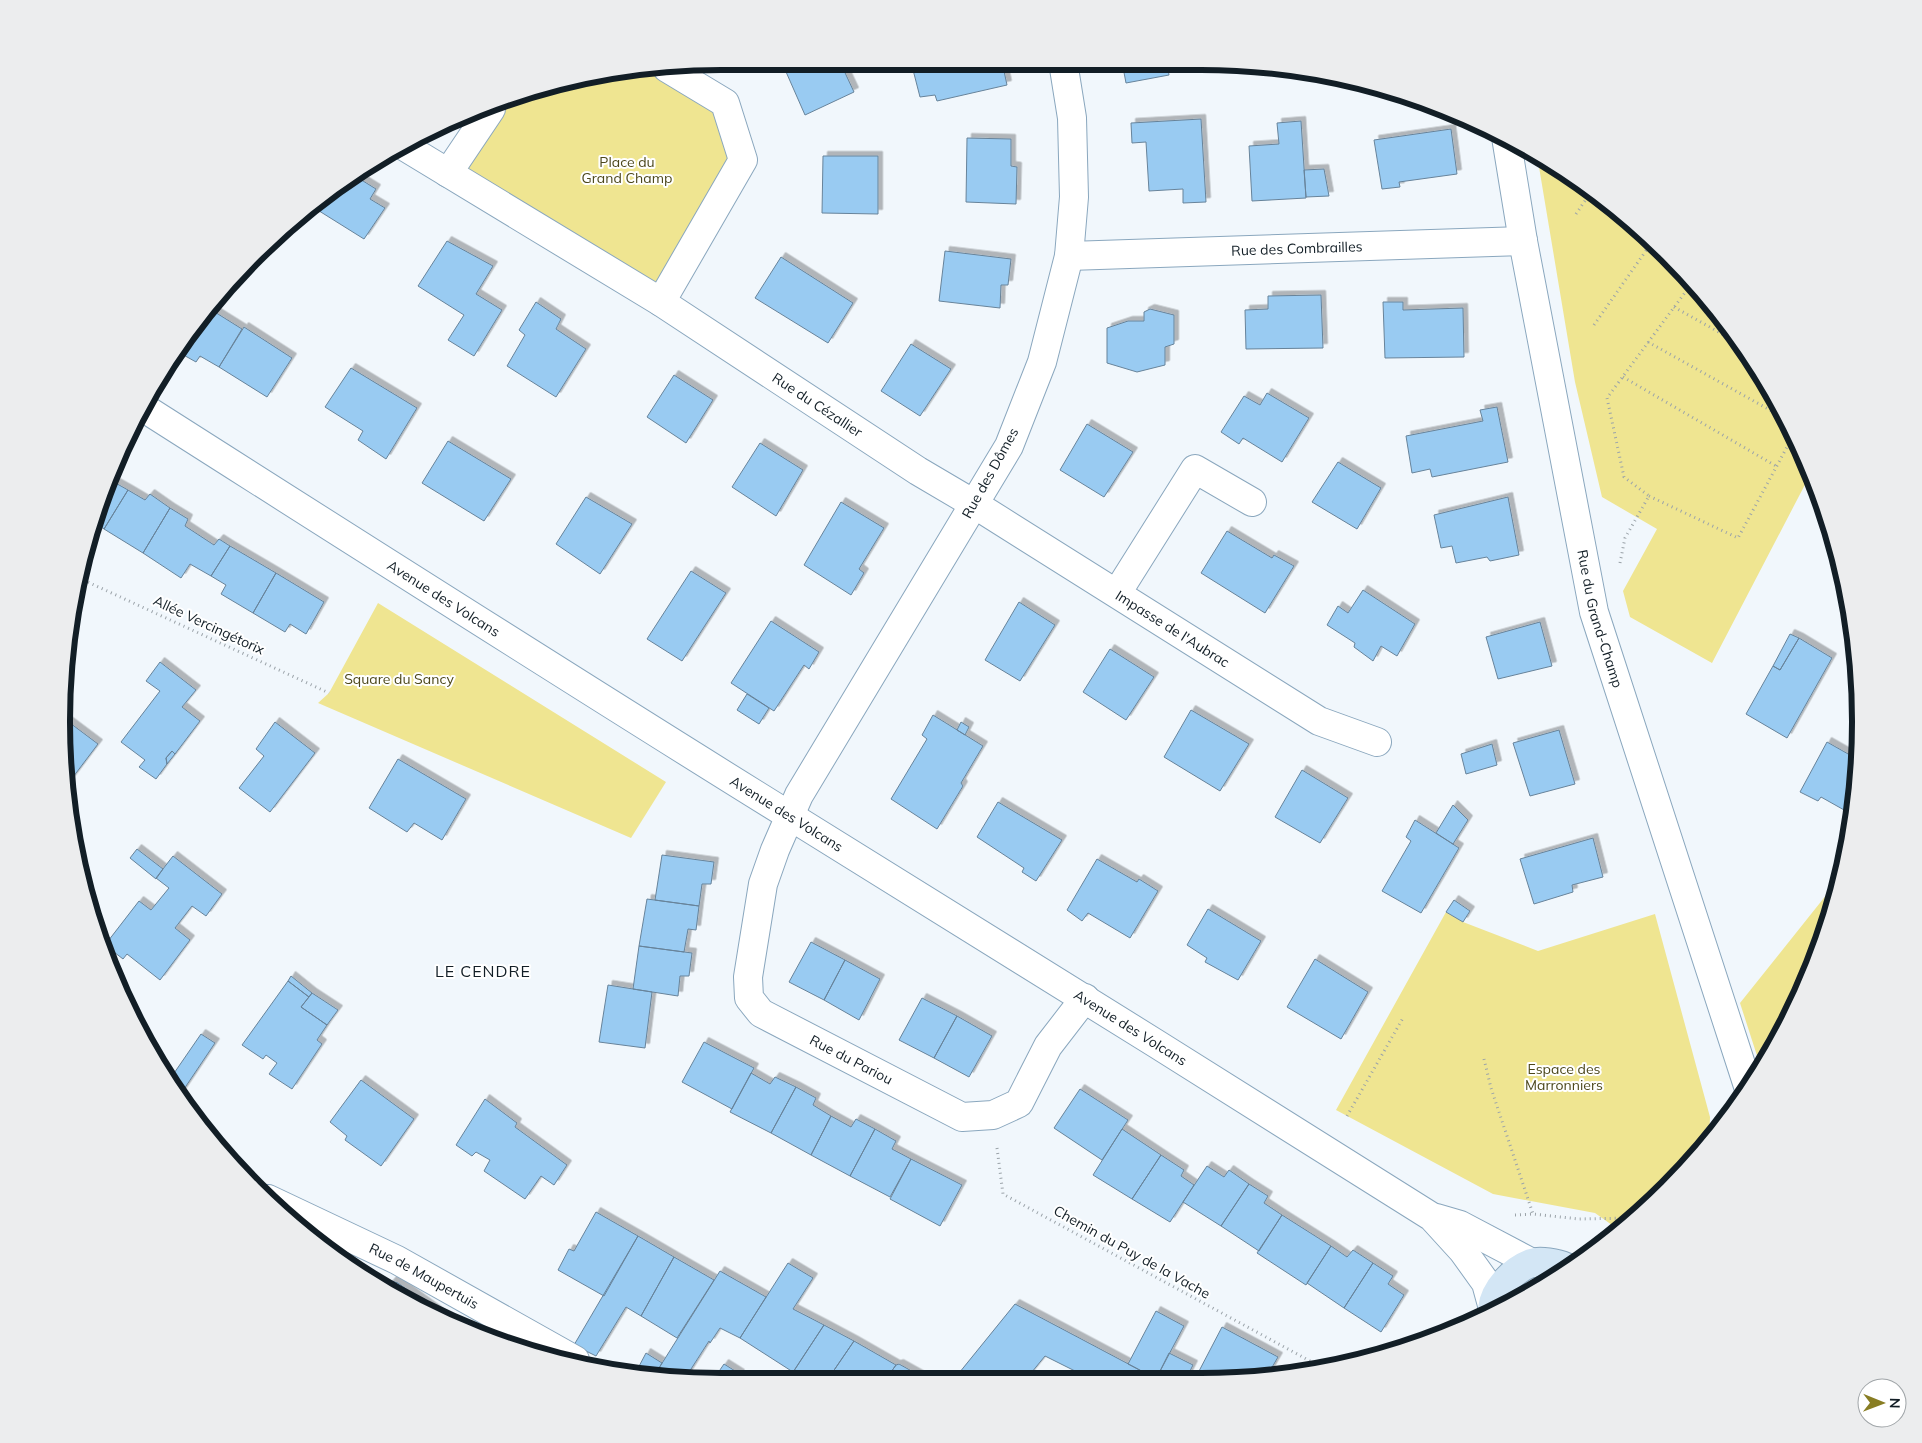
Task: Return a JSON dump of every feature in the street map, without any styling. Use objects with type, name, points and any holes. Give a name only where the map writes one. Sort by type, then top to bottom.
[{"type":"main road","points":[[1493,1304],[1500,1288],[1512,1275],[1532,1263],[1545,1262],[1559,1265]]},
{"type":"street","name":"Rue des Dômes","points":[[790,816],[799,796],[1009,446],[1042,362],[1069,256],[1074,197],[1072,118],[1064,70]]},
{"type":"street","points":[[661,302],[743,160],[725,103],[673,72]]},
{"type":"street","points":[[448,173],[488,114]]},
{"type":"street","name":"Rue du Grand-Champ","points":[[1508,147],[1523,241],[1594,612],[1745,1078]]},
{"type":"street","name":"Rue du Cézallier","points":[[410,150],[661,302],[918,471],[974,504]]},
{"type":"street","name":"Rue des Combrailles","points":[[1069,256],[1523,241]]},
{"type":"street","name":"Avenue des Volcans","points":[[149,411],[430,590],[1085,998],[1432,1217],[1463,1251],[1486,1283],[1491,1305]]},
{"type":"street","points":[[1117,594],[1195,469],[1252,502]]},
{"type":"street","name":"Impasse de l'Aubrac","points":[[974,504],[1319,721],[1378,742]]},
{"type":"street","name":"Rue du Pariou","points":[[790,816],[763,884],[748,977],[749,998],[760,1012],[962,1117],[993,1115],[1019,1103],[1048,1046],[1085,998]]},
{"type":"street","name":"Rue de Maupertuis","points":[[291,1210],[397,1260],[563,1353]]},
{"type":"street","name":"Avenue des Volcans","points":[[1432,1217],[1460,1225],[1532,1263]]},
{"type":"street","points":[[514,1339],[529,1334]]},
{"type":"path","points":[[1576,214],[1587,198]]},
{"type":"path","points":[[1594,325],[1648,248]]},
{"type":"path","points":[[1687,289],[1607,398],[1624,477],[1649,496],[1738,538],[1789,443]]},
{"type":"path","points":[[1674,307],[1724,335]]},
{"type":"path","points":[[1648,342],[1774,412]]},
{"type":"path","points":[[1623,377],[1776,466]]},
{"type":"path","points":[[1620,567],[1625,538],[1649,496]]},
{"type":"path","name":"Allée Vercingétorix","points":[[86,581],[329,693]]},
{"type":"path","points":[[1347,1116],[1403,1018]]},
{"type":"path","points":[[1484,1059],[1491,1088],[1533,1214]]},
{"type":"path","name":"Chemin du Puy de la Vache","points":[[993,1115],[1003,1194],[1313,1363]]},
{"type":"path","points":[[1476,1233],[1489,1216],[1533,1214],[1579,1219],[1621,1218]]},
{"type":"green space","name":"Place du Grand Champ","points":[[673,72],[725,103],[743,160],[661,302],[448,173],[488,114],[553,92],[594,83]]},
{"type":"green space","points":[[1539,165],[1597,205],[1630,232],[1690,292],[1717,325],[1765,396],[1785,433],[1806,483],[1712,663],[1630,617],[1623,591],[1657,529],[1602,497],[1575,382]]},
{"type":"green space","name":"Square du Sancy","points":[[378,603],[666,782],[631,838],[318,703],[329,693]]},
{"type":"green space","points":[[1830,890],[1802,971],[1785,1010],[1758,1058],[1740,1003]]},
{"type":"green space","name":"Espace des Marronniers","points":[[1446,912],[1463,922],[1538,951],[1655,914],[1710,1117],[1710,1127],[1661,1182],[1612,1225],[1595,1213],[1493,1194],[1336,1110]]},
{"type":"building","points":[[785,70],[844,70],[854,92],[805,115]]},
{"type":"building","points":[[913,70],[1004,70],[1007,85],[937,101],[935,95],[920,97]]},
{"type":"building","points":[[1124,70],[1168,70],[1169,75],[1126,83]]},
{"type":"building","points":[[1201,119],[1206,202],[1183,203],[1183,189],[1149,191],[1146,142],[1132,143],[1131,123]]},
{"type":"building","points":[[1301,121],[1306,198],[1252,201],[1249,146],[1279,144],[1277,123]]},
{"type":"building","points":[[1451,129],[1457,174],[1399,182],[1400,187],[1382,189],[1374,140]]},
{"type":"building","points":[[967,138],[1011,139],[1011,166],[1017,167],[1016,204],[966,202]]},
{"type":"building","points":[[823,156],[878,156],[878,214],[822,213]]},
{"type":"building","points":[[1324,169],[1329,196],[1306,197],[1304,170]]},
{"type":"building","points":[[361,180],[376,189],[370,199],[385,208],[364,239],[318,210]]},
{"type":"building","points":[[447,241],[493,266],[476,294],[502,310],[474,356],[448,340],[464,315],[418,286]]},
{"type":"building","points":[[945,251],[1011,259],[1008,285],[1001,285],[1000,308],[939,301]]},
{"type":"building","points":[[781,257],[853,303],[828,343],[755,298]]},
{"type":"building","points":[[1321,295],[1323,348],[1246,349],[1245,310],[1268,309],[1268,296]]},
{"type":"building","points":[[536,302],[561,319],[556,329],[586,349],[556,397],[507,366],[525,335],[519,330]]},
{"type":"building","points":[[1383,302],[1403,302],[1403,310],[1463,308],[1464,357],[1385,358]]},
{"type":"building","points":[[1150,309],[1174,315],[1174,344],[1165,347],[1165,365],[1137,372],[1107,363],[1107,328],[1128,321],[1144,321],[1144,312]]},
{"type":"building","points":[[215,312],[242,329],[219,367],[200,356],[196,362],[184,355]]},
{"type":"building","points":[[244,327],[292,358],[267,397],[219,367]]},
{"type":"building","points":[[911,344],[951,369],[920,416],[881,391]]},
{"type":"building","points":[[351,368],[417,408],[386,459],[358,440],[363,431],[325,407]]},
{"type":"building","points":[[674,375],[713,400],[686,443],[647,417]]},
{"type":"building","points":[[1267,393],[1309,418],[1282,462],[1243,438],[1239,444],[1221,432],[1244,396],[1260,405]]},
{"type":"building","points":[[1497,407],[1508,462],[1432,477],[1430,469],[1412,473],[1406,436],[1483,421],[1480,410]]},
{"type":"building","points":[[1087,424],[1133,452],[1104,497],[1060,470]]},
{"type":"building","points":[[448,441],[511,479],[484,521],[422,483]]},
{"type":"building","points":[[760,443],[803,470],[776,516],[732,487]]},
{"type":"building","points":[[1338,462],[1381,488],[1357,529],[1312,502]]},
{"type":"building","points":[[116,483],[128,490],[104,529],[100,526]]},
{"type":"building","points":[[128,490],[145,500],[150,494],[170,508],[143,553],[104,529]]},
{"type":"building","points":[[586,497],[632,524],[600,574],[556,544]]},
{"type":"building","points":[[1508,497],[1519,555],[1490,561],[1487,557],[1456,563],[1452,546],[1441,548],[1434,515]]},
{"type":"building","points":[[841,502],[884,528],[859,569],[864,573],[851,595],[804,565]]},
{"type":"building","points":[[170,508],[188,519],[185,526],[214,545],[219,539],[230,546],[211,576],[190,564],[181,578],[143,553]]},
{"type":"building","points":[[1227,531],[1272,558],[1274,555],[1294,566],[1265,613],[1201,573]]},
{"type":"building","points":[[230,546],[276,573],[253,613],[221,594],[226,585],[211,576]]},
{"type":"building","points":[[691,571],[726,593],[682,661],[647,639]]},
{"type":"building","points":[[276,573],[324,602],[306,634],[290,624],[285,632],[253,613]]},
{"type":"building","points":[[1363,590],[1415,624],[1397,656],[1381,646],[1373,661],[1354,647],[1355,643],[1327,625],[1338,606],[1348,613]]},
{"type":"building","points":[[1019,602],[1055,625],[1020,681],[985,660]]},
{"type":"building","points":[[771,621],[819,652],[809,669],[804,665],[774,711],[731,683]]},
{"type":"building","points":[[1540,622],[1552,666],[1498,679],[1486,637]]},
{"type":"building","points":[[1790,634],[1799,638],[1780,670],[1773,666]]},
{"type":"building","points":[[1799,638],[1832,658],[1787,738],[1746,714],[1773,666],[1780,670]]},
{"type":"building","points":[[1110,649],[1154,677],[1126,720],[1083,692]]},
{"type":"building","points":[[160,662],[196,690],[182,707],[200,721],[175,754],[172,751],[166,758],[167,764],[156,779],[139,767],[145,760],[121,742],[160,691],[146,681]]},
{"type":"building","points":[[747,694],[769,708],[759,724],[737,710]]},
{"type":"building","points":[[1191,710],[1249,744],[1220,791],[1164,757]]},
{"type":"building","points":[[933,715],[983,746],[961,783],[963,786],[937,829],[891,799],[927,739],[922,735]]},
{"type":"building","points":[[275,722],[315,753],[270,812],[239,788],[264,756],[256,749]]},
{"type":"building","points":[[961,722],[969,727],[965,735],[957,730]]},
{"type":"building","points":[[70,723],[98,744],[73,778]]},
{"type":"building","points":[[1559,730],[1575,784],[1530,796],[1513,743]]},
{"type":"building","points":[[1827,742],[1851,756],[1845,811],[1821,797],[1818,801],[1800,792]]},
{"type":"building","points":[[1492,744],[1497,765],[1466,774],[1461,754]]},
{"type":"building","points":[[172,751],[175,754],[167,764],[166,758]]},
{"type":"building","points":[[398,759],[466,799],[442,840],[414,823],[407,832],[369,808]]},
{"type":"building","points":[[1302,770],[1348,798],[1320,843],[1275,817]]},
{"type":"building","points":[[998,802],[1062,840],[1036,881],[1022,872],[1024,868],[977,837]]},
{"type":"building","points":[[1453,805],[1468,820],[1453,844],[1436,833]]},
{"type":"building","points":[[1415,820],[1459,848],[1421,913],[1382,891],[1411,841],[1406,837]]},
{"type":"building","points":[[1593,838],[1603,877],[1572,885],[1573,892],[1534,904],[1520,859]]},
{"type":"building","points":[[137,849],[163,869],[156,879],[130,858]]},
{"type":"building","points":[[662,855],[714,862],[711,884],[702,884],[699,906],[655,900]]},
{"type":"building","points":[[173,856],[222,894],[206,916],[192,906],[175,928],[190,940],[160,980],[127,954],[123,959],[112,951],[109,940],[139,901],[151,910],[169,888],[156,878]]},
{"type":"building","points":[[1097,859],[1137,882],[1139,879],[1158,891],[1130,938],[1088,913],[1082,921],[1067,910]]},
{"type":"building","points":[[647,899],[699,906],[696,930],[688,929],[684,952],[639,946]]},
{"type":"building","points":[[1454,900],[1470,911],[1463,922],[1446,912]]},
{"type":"building","points":[[1208,909],[1261,941],[1238,980],[1205,962],[1207,958],[1187,945]]},
{"type":"building","points":[[811,942],[845,960],[824,1000],[789,982]]},
{"type":"building","points":[[639,946],[692,953],[689,976],[680,976],[678,996],[633,989]]},
{"type":"building","points":[[1315,959],[1368,992],[1341,1039],[1287,1007]]},
{"type":"building","points":[[845,960],[880,979],[859,1020],[824,1000]]},
{"type":"building","points":[[291,976],[312,993],[309,997],[288,981]]},
{"type":"building","points":[[288,981],[309,997],[301,1007],[327,1025],[317,1040],[322,1044],[292,1089],[269,1074],[277,1063],[266,1055],[263,1059],[242,1045]]},
{"type":"building","points":[[608,985],[652,992],[645,1048],[599,1042]]},
{"type":"building","points":[[312,993],[338,1010],[327,1025],[301,1007]]},
{"type":"building","points":[[922,998],[957,1016],[934,1058],[899,1040]]},
{"type":"building","points":[[957,1016],[992,1036],[969,1077],[934,1058]]},
{"type":"building","points":[[201,1034],[215,1043],[184,1089],[174,1073]]},
{"type":"building","points":[[704,1042],[754,1068],[732,1109],[682,1082]]},
{"type":"building","points":[[751,1073],[770,1084],[775,1077],[796,1087],[771,1133],[730,1112]]},
{"type":"building","points":[[361,1080],[414,1119],[381,1166],[345,1140],[347,1136],[330,1122]]},
{"type":"building","points":[[796,1087],[816,1098],[813,1105],[831,1116],[811,1155],[771,1133]]},
{"type":"building","points":[[1080,1089],[1128,1120],[1102,1160],[1054,1128]]},
{"type":"building","points":[[485,1099],[517,1123],[515,1127],[567,1165],[554,1185],[541,1176],[525,1199],[484,1171],[490,1160],[476,1152],[472,1156],[456,1145]]},
{"type":"building","points":[[831,1116],[851,1127],[856,1119],[875,1129],[850,1176],[811,1155]]},
{"type":"building","points":[[875,1129],[896,1141],[892,1149],[911,1159],[890,1197],[850,1176]]},
{"type":"building","points":[[1122,1129],[1161,1155],[1132,1199],[1093,1175]]},
{"type":"building","points":[[1161,1155],[1184,1170],[1181,1176],[1194,1185],[1170,1222],[1132,1199]]},
{"type":"building","points":[[911,1159],[962,1185],[940,1226],[890,1199]]},
{"type":"building","points":[[1207,1166],[1224,1177],[1229,1170],[1249,1184],[1221,1226],[1183,1202]]},
{"type":"building","points":[[1249,1184],[1268,1196],[1264,1203],[1282,1215],[1259,1251],[1221,1226]]},
{"type":"building","points":[[596,1212],[638,1236],[604,1296],[558,1270],[569,1249],[574,1251]]},
{"type":"building","points":[[1282,1215],[1331,1246],[1306,1285],[1257,1253]]},
{"type":"building","points":[[638,1236],[674,1257],[641,1316],[626,1307],[596,1356],[574,1345]]},
{"type":"building","points":[[1331,1246],[1347,1257],[1353,1250],[1373,1263],[1344,1308],[1307,1283]]},
{"type":"building","points":[[674,1257],[714,1280],[677,1338],[641,1316]]},
{"type":"building","points":[[788,1263],[813,1278],[793,1309],[824,1325],[793,1372],[740,1338]]},
{"type":"building","points":[[1373,1263],[1393,1276],[1388,1284],[1404,1295],[1381,1332],[1344,1308]]},
{"type":"building","points":[[720,1271],[766,1297],[740,1338],[720,1328],[710,1343],[709,1341],[689,1372],[658,1370]]},
{"type":"building","points":[[392,1281],[398,1283],[420,1299],[396,1286],[391,1283]]},
{"type":"building","points":[[1015,1304],[1145,1373],[1079,1373],[1045,1356],[1031,1373],[959,1373]]},
{"type":"building","points":[[1156,1311],[1184,1326],[1159,1373],[1145,1373],[1128,1364]]},
{"type":"building","points":[[824,1325],[854,1341],[832,1373],[793,1373]]},
{"type":"building","points":[[1222,1327],[1278,1357],[1271,1369],[1243,1372],[1198,1373]]},
{"type":"building","points":[[854,1341],[896,1365],[890,1373],[832,1373]]},
{"type":"building","points":[[646,1353],[662,1363],[658,1370],[638,1367]]},
{"type":"building","points":[[1169,1353],[1193,1365],[1189,1373],[1159,1373]]},
{"type":"building","points":[[724,1364],[738,1373],[722,1373],[718,1373]]},
{"type":"building","points":[[899,1364],[915,1373],[890,1373]]},
{"type":"district","name":"LE CENDRE","points":[[483,971]]}]
